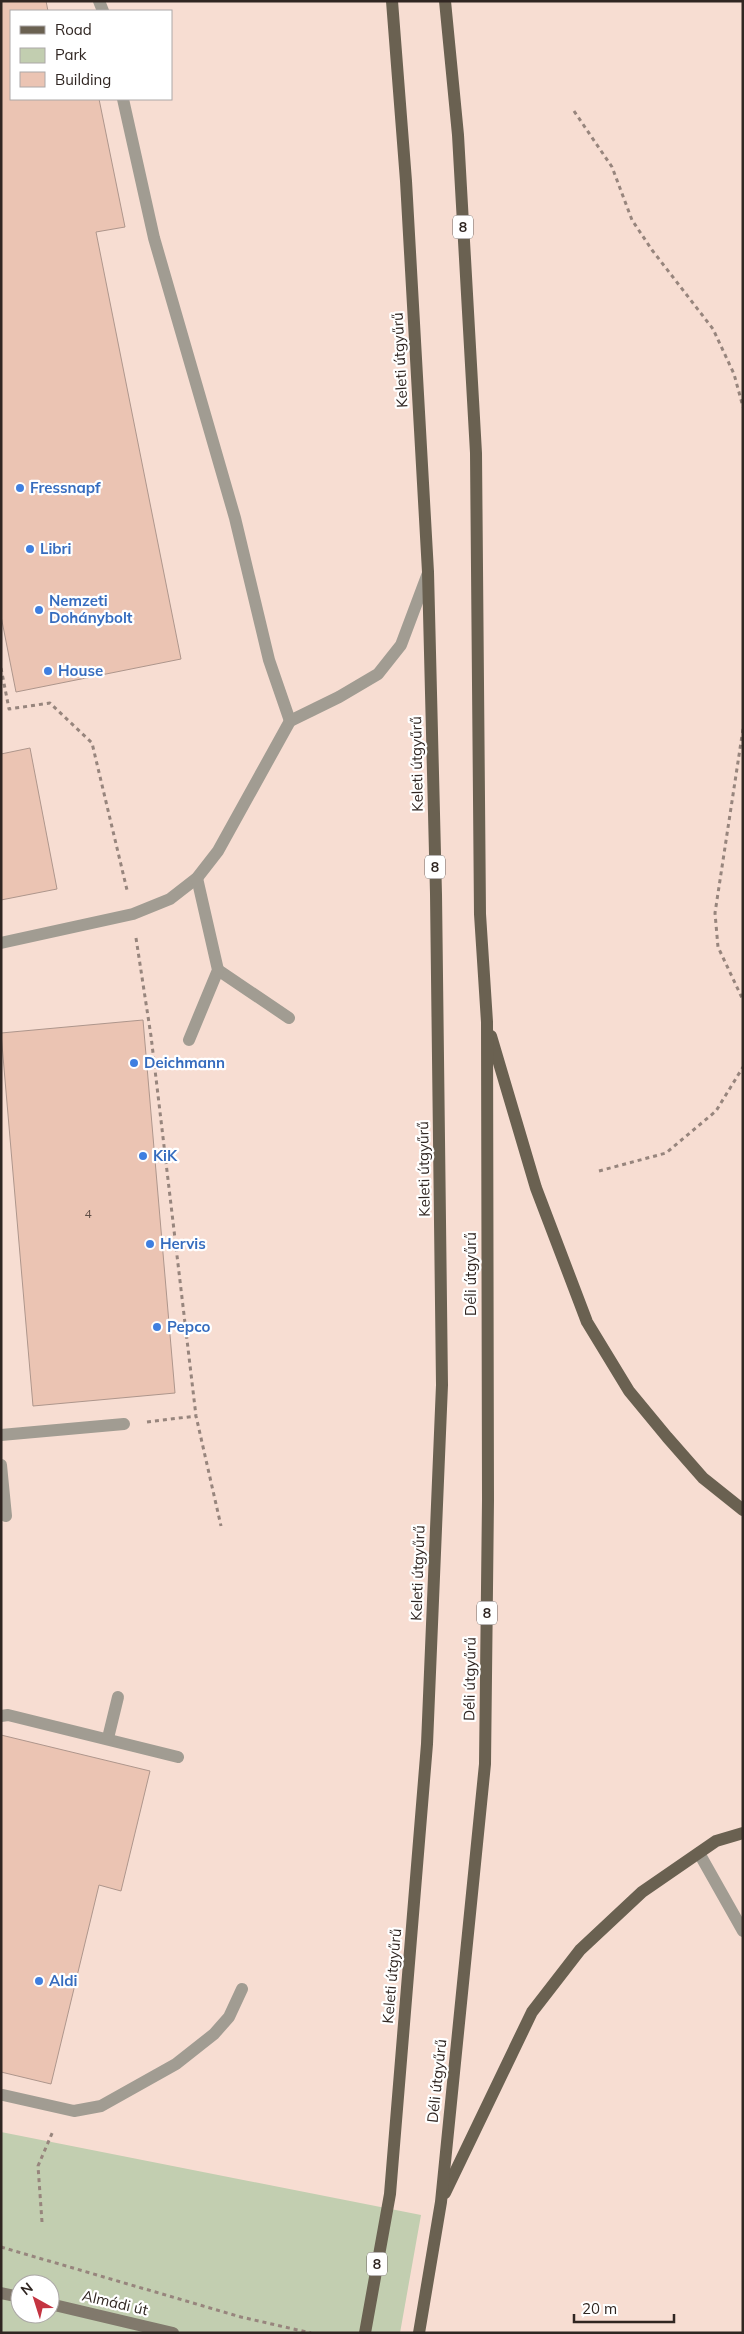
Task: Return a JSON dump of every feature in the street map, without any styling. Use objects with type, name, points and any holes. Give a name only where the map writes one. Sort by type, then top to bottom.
[{"type":"main road","name":"Keleti útgyűrű","points":[[364,2333],[390,2194],[427,1744],[442,1385],[436,914],[428,572],[407,190],[392,1]]},
{"type":"main road","name":"8","points":[[445,1],[458,135],[476,453],[480,914],[487,1022]]},
{"type":"main road","points":[[487,1022],[536,1188],[587,1322],[629,1391],[667,1437],[703,1478],[743,1510]]},
{"type":"main road","name":"Déli útgyűrű","points":[[419,2333],[441,2202],[485,1764],[488,1500],[487,1022]]},
{"type":"main road","points":[[441,2202],[532,2012],[587,1944],[642,1892],[716,1841],[743,1833]]},
{"type":"main road","name":"Almádi út","points":[[60,2306],[173,2333]]},
{"type":"lane","points":[[123,100],[154,238],[235,518],[269,660],[290,721]]},
{"type":"lane","points":[[1,943],[133,914],[170,899],[197,878],[218,851],[290,721],[339,697],[378,674],[401,645],[428,572]]},
{"type":"lane","points":[[189,1040],[218,970],[197,878]]},
{"type":"lane","points":[[218,970],[289,1018]]},
{"type":"lane","points":[[1,1435],[124,1424]]},
{"type":"lane","points":[[1,1465],[6,1516]]},
{"type":"lane","points":[[108,1738],[118,1697]]},
{"type":"lane","points":[[1,1716],[8,1715],[108,1738],[178,1757]]},
{"type":"lane","points":[[699,1853],[743,1931]]},
{"type":"lane","points":[[3,2095],[74,2111],[101,2106],[176,2064],[214,2034],[228,2017],[242,1989]]},
{"type":"path","points":[[574,111],[612,167],[632,220],[652,250],[713,329],[734,374],[743,407]]},
{"type":"path","points":[[1,668],[9,709],[50,703],[92,743],[133,914],[151,1036],[196,1416],[221,1526]]},
{"type":"path","points":[[743,729],[715,913],[718,948],[743,1000]]},
{"type":"path","points":[[599,1171],[666,1153],[716,1111],[743,1067]]},
{"type":"path","points":[[124,1424],[196,1416]]},
{"type":"path","points":[[42,2222],[38,2166],[62,2109]]},
{"type":"path","points":[[1,2247],[241,2317],[311,2333]]},
{"type":"green space","points":[[1,2132],[421,2215],[400,2333],[1,2333]]},
{"type":"building","points":[[1,1],[46,1],[48,10],[10,10],[10,100],[99,100],[125,227],[96,232],[181,659],[16,692],[1,616]]},
{"type":"building","points":[[30,748],[57,889],[1,900],[1,754]]},
{"type":"building","points":[[143,1020],[175,1393],[33,1406],[1,1033]]},
{"type":"building","name":"Aldi","points":[[1,1735],[150,1771],[121,1891],[99,1885],[51,2084],[1,2072]]},
{"type":"place","name":"Fressnapf","points":[[20,488]]},
{"type":"place","name":"Libri","points":[[30,549]]},
{"type":"place","name":"Nemzeti Dohánybolt","points":[[39,610]]},
{"type":"place","name":"House","points":[[48,671]]},
{"type":"place","name":"Deichmann","points":[[134,1063]]},
{"type":"place","name":"KiK","points":[[143,1156]]},
{"type":"place","name":"Hervis","points":[[150,1244]]},
{"type":"place","name":"Pepco","points":[[157,1327]]},
{"type":"place","name":"Aldi","points":[[39,1981]]}]
